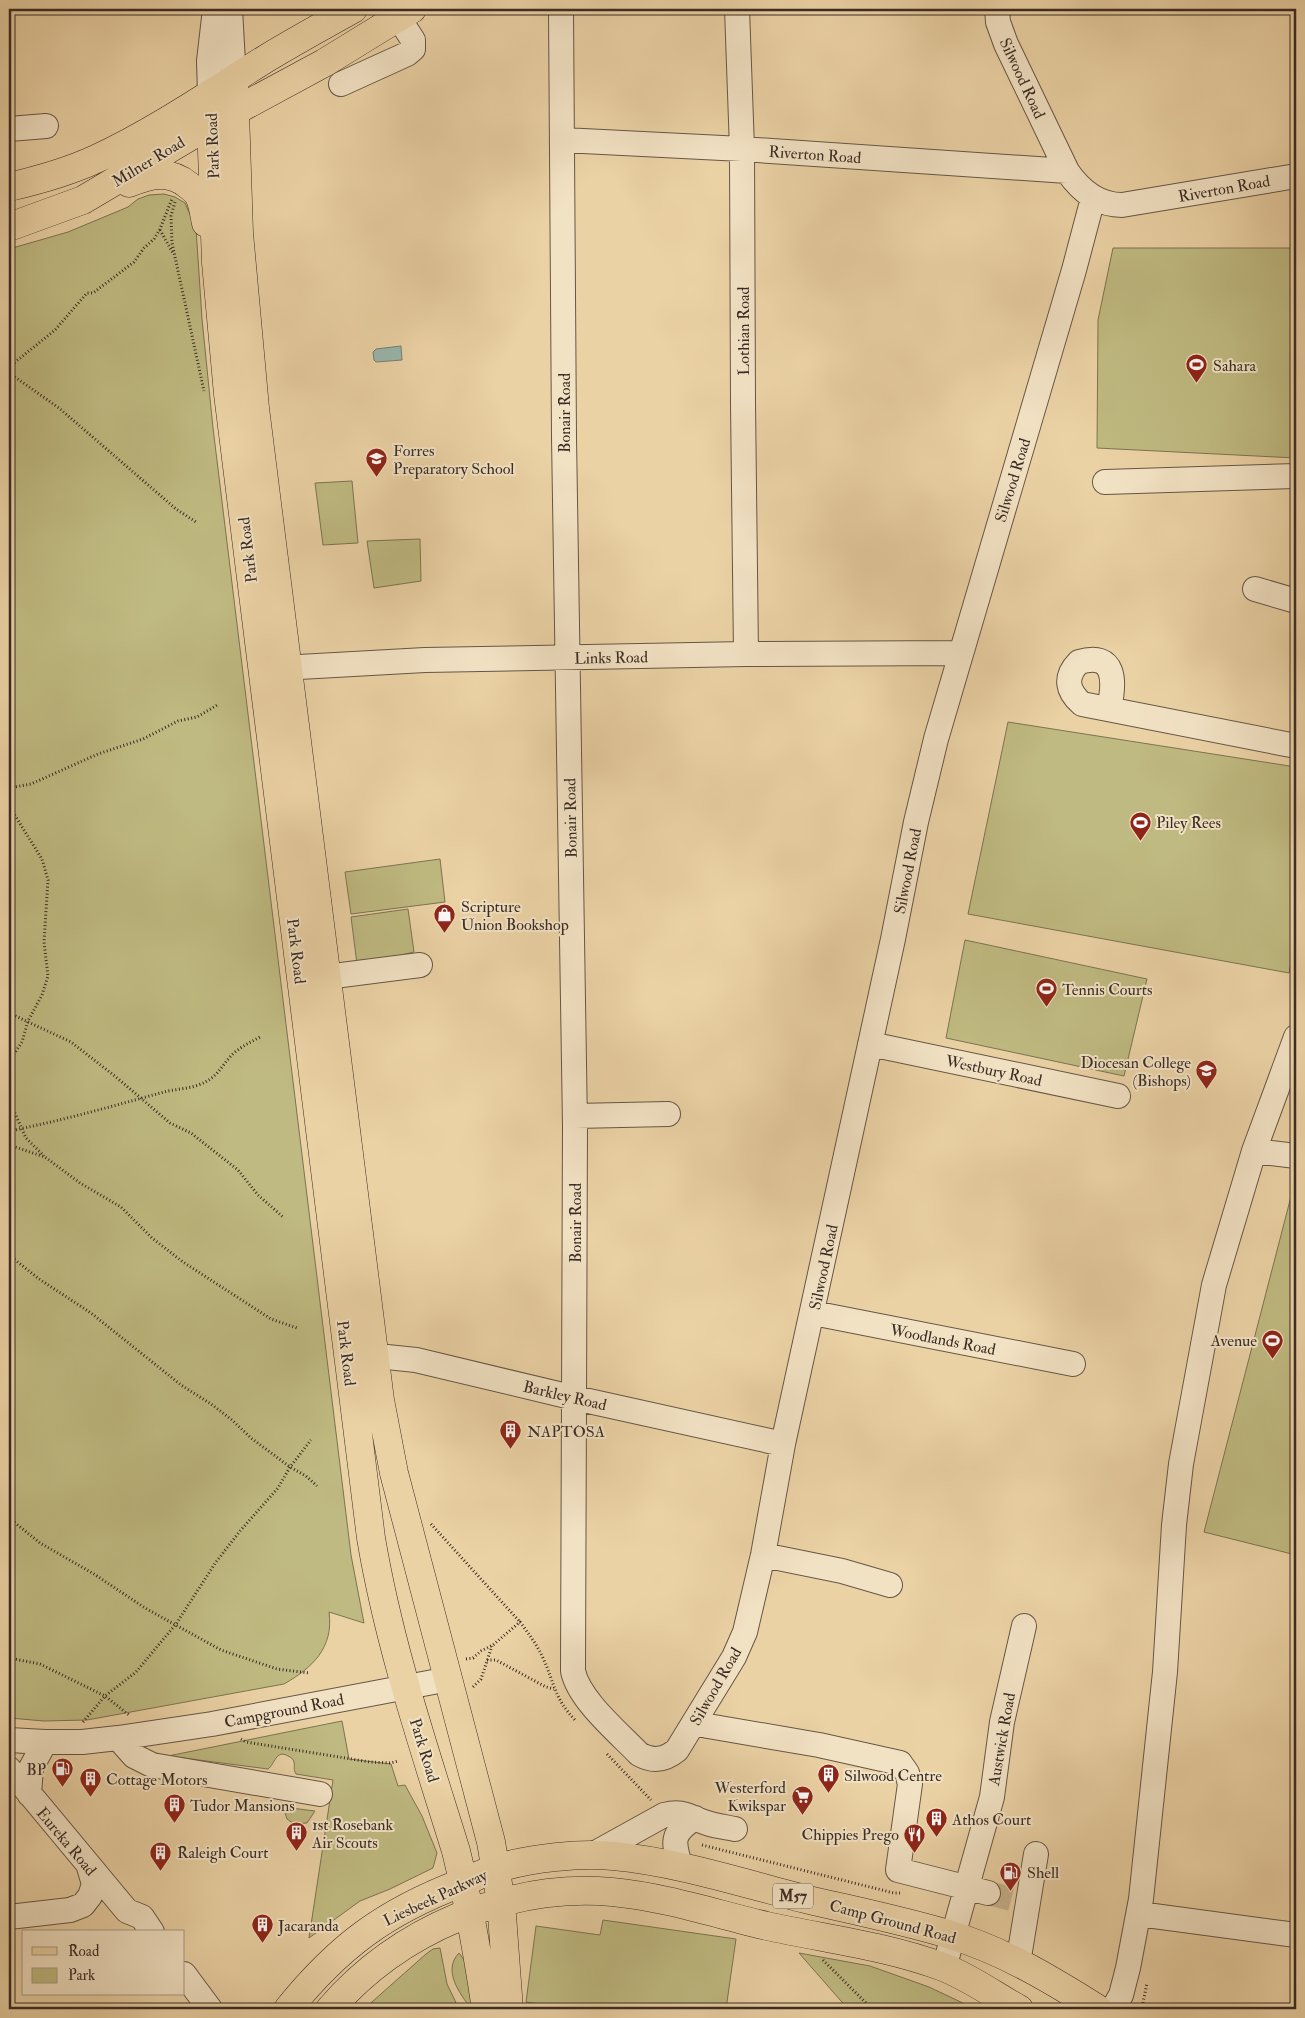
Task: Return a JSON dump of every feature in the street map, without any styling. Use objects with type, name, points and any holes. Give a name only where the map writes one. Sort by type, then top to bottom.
[{"type":"main road","name":"Milner Road","points":[[9,187],[66,171],[95,160],[127,144],[234,81],[267,58],[353,9]]},
{"type":"main road","name":"Milner Road","points":[[9,227],[83,200],[211,124],[324,63],[405,13]]},
{"type":"main road","name":"Park Road","points":[[234,81],[239,233],[255,408],[275,670],[347,1353],[372,1548],[379,1585],[405,1687],[456,1851],[471,1914],[486,2009]]},
{"type":"main road","name":"Park Road","points":[[210,94],[216,263],[228,394],[326,977],[380,1400],[394,1473],[457,1677],[496,1868],[501,1902],[509,2009]]},
{"type":"main road","points":[[83,200],[151,175],[163,174],[180,179],[194,189],[199,196],[216,263]]},
{"type":"main road","name":"Camp Ground Road","points":[[496,1868],[522,1862],[590,1856],[632,1858],[682,1868],[953,1935],[1018,1963],[1057,1983],[1098,2009]]},
{"type":"main road","name":"Liesbeek Parkway","points":[[288,2009],[317,1975],[366,1932],[405,1907],[496,1868]]},
{"type":"main road","name":"Camp Ground Road","points":[[501,1902],[555,1892],[611,1892],[637,1895],[767,1926],[897,1953],[944,1968],[1019,2009]]},
{"type":"main road","name":"Liesbeek Parkway","points":[[330,2009],[353,1984],[420,1936],[501,1902]]},
{"type":"street","name":"Park Road","points":[[210,94],[209,61],[215,9]]},
{"type":"street","name":"Park Road","points":[[230,9],[234,81]]},
{"type":"street","name":"Bonair Road","points":[[561,9],[564,437],[575,1116],[573,1671],[585,1698],[642,1756],[660,1759],[677,1750]]},
{"type":"street","name":"Lothian Road","points":[[737,9],[742,149],[746,654]]},
{"type":"street","name":"Silwood Road","points":[[677,1750],[740,1646],[745,1632],[763,1555],[783,1444],[813,1313],[916,822],[938,731],[1093,198],[1075,182],[1067,171],[1006,44],[998,22],[997,9]]},
{"type":"street","points":[[340,84],[407,54],[413,49],[413,40],[405,13]]},
{"type":"street","points":[[9,129],[46,126]]},
{"type":"street","name":"Riverton Road","points":[[563,140],[742,149],[1067,171]]},
{"type":"street","name":"Riverton Road","points":[[1093,198],[1113,205],[1122,205],[1296,176]]},
{"type":"street","points":[[1105,482],[1296,476]]},
{"type":"street","points":[[1255,589],[1296,601]]},
{"type":"street","name":"Links Road","points":[[275,670],[425,660],[746,654],[961,654]]},
{"type":"street","points":[[1109,708],[1296,746]]},
{"type":"street","points":[[326,977],[420,964]]},
{"type":"street","points":[[1113,2009],[1121,1995],[1139,1914],[1165,1672],[1174,1525],[1181,1464],[1214,1285],[1254,1150],[1296,1037]]},
{"type":"street","name":"Westbury Road","points":[[870,1044],[1118,1096]]},
{"type":"street","points":[[575,1116],[668,1114]]},
{"type":"street","points":[[1254,1150],[1296,1156]]},
{"type":"street","name":"Woodlands Road","points":[[813,1313],[1073,1364]]},
{"type":"street","name":"Barkley Road","points":[[347,1353],[416,1360],[575,1398],[783,1444]]},
{"type":"street","points":[[763,1555],[842,1572],[890,1585]]},
{"type":"street","name":"Austwick Road","points":[[944,1968],[953,1935],[977,1890],[1002,1722],[1024,1626]]},
{"type":"street","name":"Campground Road","points":[[9,1740],[82,1742],[118,1738],[212,1724],[457,1677]]},
{"type":"street","points":[[695,1722],[708,1726],[819,1745],[900,1763],[907,1773],[910,1784],[898,1870],[977,1890]]},
{"type":"street","points":[[118,1738],[134,1756],[152,1764],[320,1794]]},
{"type":"street","points":[[29,1794],[31,1768],[45,1742]]},
{"type":"street","name":"Eureka Road","points":[[9,1769],[127,1912],[142,1917],[151,1930]]},
{"type":"street","points":[[590,1856],[664,1815],[677,1812],[735,1830]]},
{"type":"street","points":[[682,1868],[674,1840],[677,1832],[695,1818]]},
{"type":"street","points":[[1018,1963],[1036,1854]]},
{"type":"street","points":[[9,1917],[70,1910],[83,1905],[90,1896],[94,1884],[89,1867]]},
{"type":"street","points":[[1139,1914],[1296,1935]]},
{"type":"street","points":[[185,1975],[210,2009]]},
{"type":"path","points":[[9,367],[55,330],[87,293],[93,293],[134,262],[160,229],[173,195]]},
{"type":"path","points":[[160,229],[175,257]]},
{"type":"path","points":[[9,373],[59,408],[176,509],[196,522]]},
{"type":"path","points":[[9,788],[31,784],[98,754],[143,739],[178,721],[197,717],[219,704]]},
{"type":"path","points":[[9,806],[42,859],[48,880],[44,942],[48,976],[42,995],[28,1021],[22,1042],[9,1061]]},
{"type":"path","points":[[9,1013],[70,1042],[170,1123],[191,1133],[238,1170],[258,1195],[283,1217]]},
{"type":"path","points":[[9,1131],[142,1099],[168,1090],[197,1086],[222,1070],[233,1054],[260,1037]]},
{"type":"path","points":[[9,1069],[12,1056]]},
{"type":"path","points":[[9,1100],[26,1138],[45,1157],[80,1183],[121,1207],[152,1238],[183,1262],[271,1319],[297,1328]]},
{"type":"path","points":[[9,1145],[45,1157]]},
{"type":"path","points":[[9,1255],[39,1279],[91,1313],[181,1385],[232,1420],[251,1438],[290,1467],[306,1476],[317,1486]]},
{"type":"path","points":[[82,1724],[83,1718],[105,1696],[136,1672],[176,1624],[216,1562],[240,1530],[278,1488],[290,1467],[311,1440]]},
{"type":"path","points":[[9,1518],[40,1542],[94,1574],[145,1608],[222,1650],[276,1669],[309,1674]]},
{"type":"path","points":[[428,1520],[520,1622],[544,1659],[554,1689],[546,1687],[496,1660],[486,1660]]},
{"type":"path","points":[[493,1646],[481,1650],[457,1677],[479,1684],[486,1660],[493,1646],[520,1622]]},
{"type":"path","points":[[9,1658],[40,1664],[105,1696],[131,1717]]},
{"type":"path","points":[[239,1738],[246,1742],[370,1762],[398,1762]]},
{"type":"path","points":[[823,1961],[872,2009]]},
{"type":"green space","points":[[164,194],[175,197],[185,203],[196,228],[202,319],[213,428],[351,1555],[364,1623],[329,1612],[330,1625],[328,1636],[319,1656],[304,1671],[284,1684],[87,1720],[44,1721],[9,1718],[9,249],[68,232],[128,207],[138,199],[149,195]]},
{"type":"green space","name":"Sahara","points":[[1113,248],[1296,248],[1296,458],[1097,448],[1098,320]]},
{"type":"green space","points":[[352,481],[358,543],[323,545],[315,483]]},
{"type":"green space","points":[[420,539],[421,581],[374,588],[367,541]]},
{"type":"green space","name":"Piley Rees","points":[[1008,722],[1296,767],[1296,938],[1289,973],[968,914]]},
{"type":"green space","points":[[440,859],[445,902],[351,914],[345,872]]},
{"type":"green space","points":[[408,909],[414,952],[357,964],[351,917]]},
{"type":"green space","name":"Tennis Courts","points":[[965,940],[1147,979],[1124,1076],[946,1038]]},
{"type":"green space","name":"Avenue","points":[[1294,1185],[1296,1186],[1296,1555],[1204,1532]]},
{"type":"green space","points":[[342,1721],[349,1759],[391,1764],[398,1786],[405,1785],[422,1816],[437,1853],[433,1868],[360,1901],[309,1938],[333,1780],[296,1774],[293,1760],[284,1754],[278,1756],[268,1769],[168,1756]]},
{"type":"green space","points":[[283,1807],[315,1811],[307,1823],[294,1824],[287,1819]]},
{"type":"green space","points":[[603,1920],[736,1939],[726,2009],[623,2009],[590,2005],[589,2009],[575,2009],[526,2002],[536,1926],[600,1935]]},
{"type":"green space","points":[[440,1948],[447,1984],[459,2009],[364,2009],[426,1954],[433,1949]]},
{"type":"green space","points":[[459,1953],[465,1961],[474,2009],[471,2009],[454,1982],[452,1967]]},
{"type":"green space","points":[[799,1953],[870,1966],[929,1987],[967,2005],[971,2009],[848,2009]]},
{"type":"water","points":[[401,346],[402,360],[376,362],[374,360],[373,352],[376,349]]},
{"type":"tunnel","points":[[988,1893],[1027,1903]]},
{"type":"place","name":"Sahara","points":[[1197,384]]},
{"type":"place","name":"Forres Preparatory School","points":[[377,478]]},
{"type":"place","name":"Piley Rees","points":[[1140,841]]},
{"type":"place","name":"Scripture Union Bookshop","points":[[445,934]]},
{"type":"place","name":"Tennis Courts","points":[[1046,1008]]},
{"type":"place","name":"Diocesan College (Bishops)","points":[[1207,1090]]},
{"type":"place","name":"Avenue","points":[[1273,1359]]},
{"type":"place","name":"NAPTOSA","points":[[511,1450]]},
{"type":"place","name":"BP","points":[[62,1788]]},
{"type":"place","name":"Silwood Centre","points":[[828,1794]]},
{"type":"place","name":"Cottage Motors","points":[[90,1798]]},
{"type":"place","name":"Westerford Kwikspar","points":[[802,1815]]},
{"type":"place","name":"Tudor Mansions","points":[[174,1824]]},
{"type":"place","name":"Athos Court","points":[[936,1838]]},
{"type":"place","name":"1st Rosebank Air Scouts","points":[[296,1852]]},
{"type":"place","name":"Chippies Prego","points":[[915,1853]]},
{"type":"place","name":"Raleigh Court","points":[[161,1871]]},
{"type":"place","name":"Shell","points":[[1011,1891]]},
{"type":"place","name":"Jacaranda","points":[[262,1944]]}]
